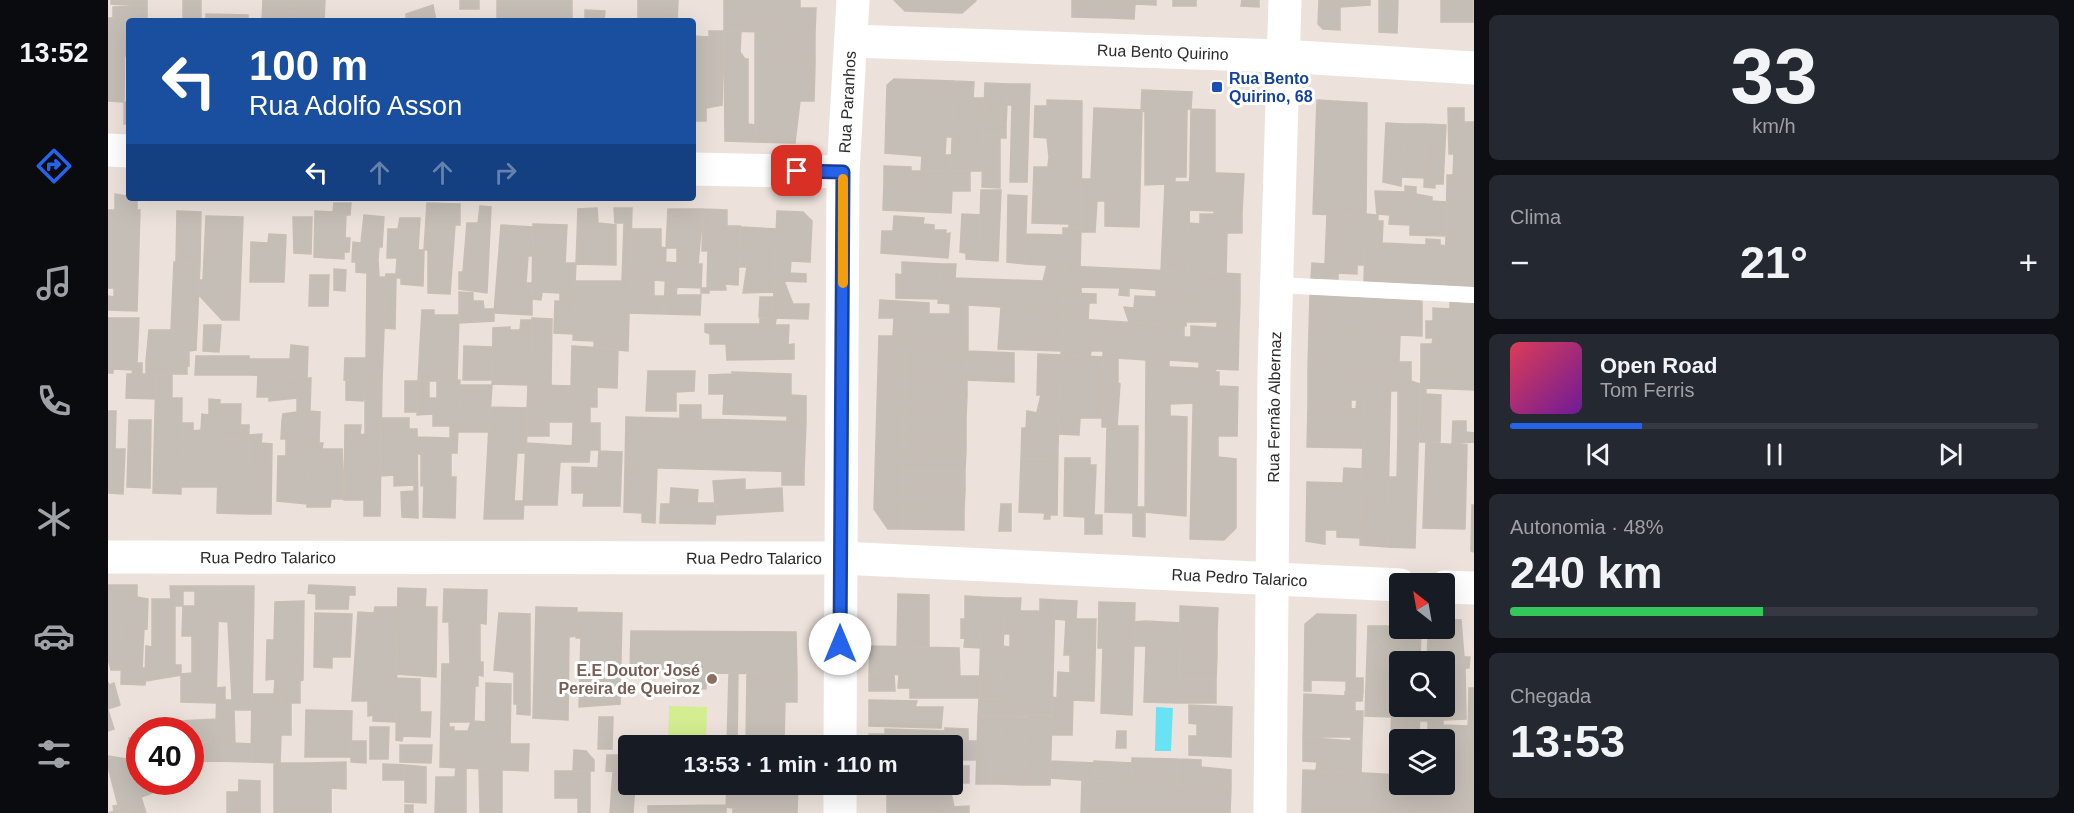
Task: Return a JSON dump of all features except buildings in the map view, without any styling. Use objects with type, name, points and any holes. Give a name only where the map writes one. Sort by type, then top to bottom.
[{"type":"street","name":"Rua Paranhos","points":[[840,735],[843,172],[853,0]]},
{"type":"street","name":"Rua Fernão Albernaz","points":[[1270,813],[1277,285],[1285,0]]},
{"type":"street","name":"Rua Bento Quirino","points":[[852,41],[1282,56],[1474,68]]},
{"type":"street","points":[[108,150],[126,151]]},
{"type":"street","points":[[696,169],[843,172]]},
{"type":"street","name":"Rua Pedro Talarico","points":[[108,557],[840,558],[1389,585]]},
{"type":"street","points":[[1455,587],[1474,588]]},
{"type":"street","points":[[840,795],[840,813]]},
{"type":"lane","points":[[1277,285],[1474,295]]},
{"type":"green space","points":[[669,706],[707,707],[706,735],[668,735]]},
{"type":"water","points":[[1156,707],[1173,708],[1171,751],[1155,751]]},
{"type":"slow traffic","points":[[843,179],[843,283]]},
{"type":"place","name":"Rua Bento Quirino, 68","points":[[1217,87]]},
{"type":"place","name":"E.E Doutor José Pereira de Queiroz","points":[[712,679]]},
{"type":"route","points":[[797,171],[843,172],[840,644]]}]
